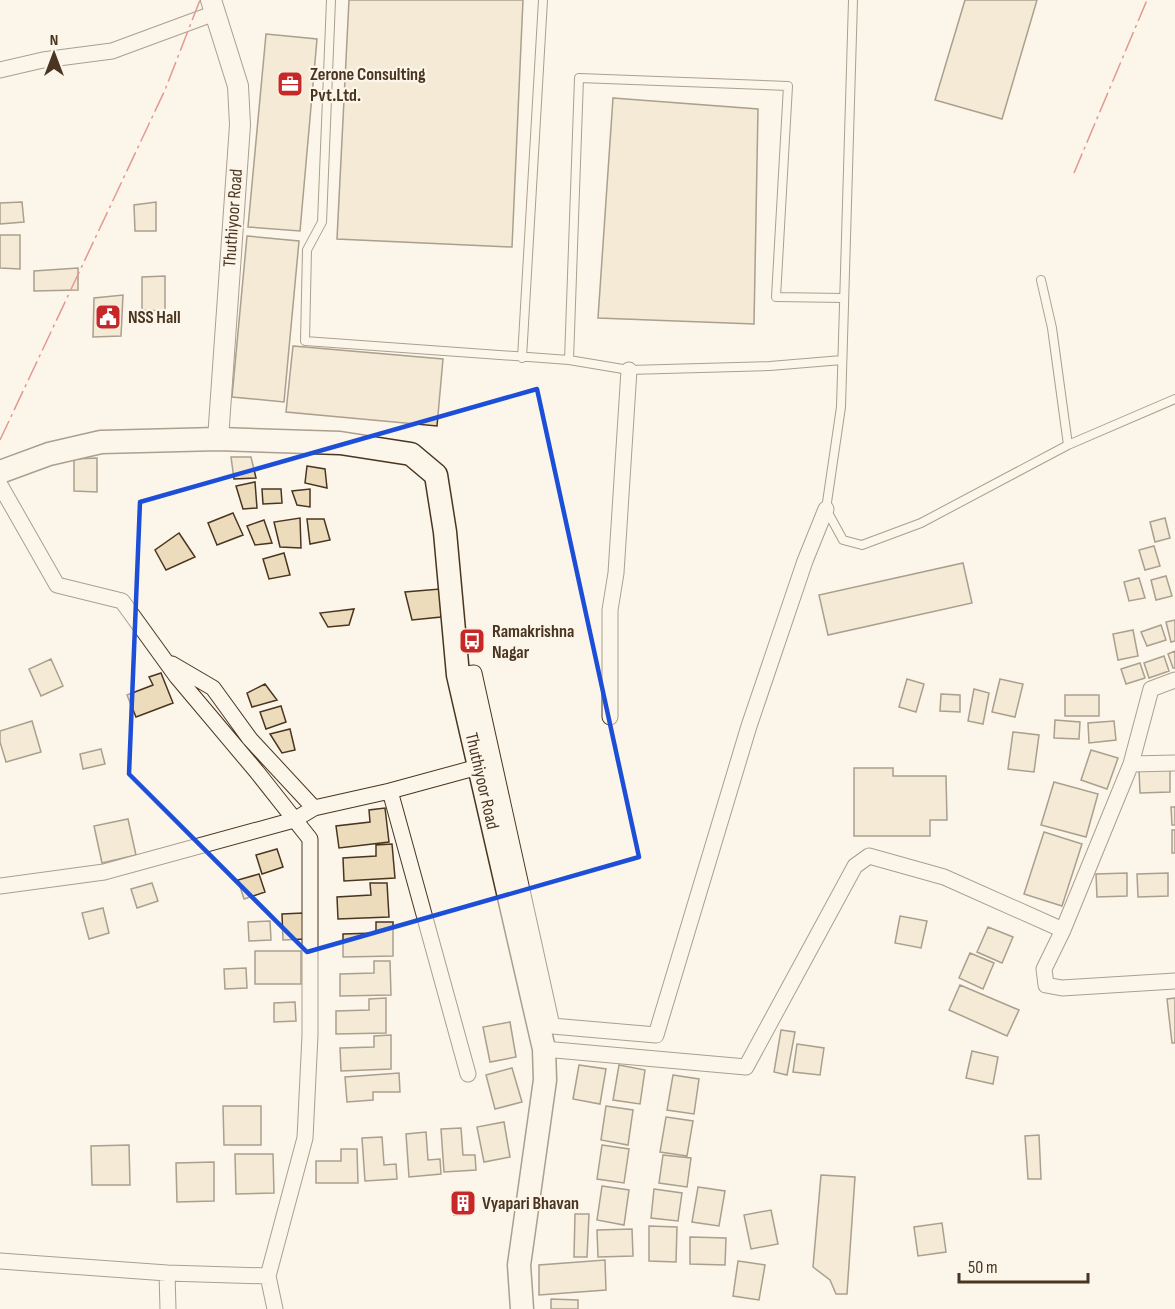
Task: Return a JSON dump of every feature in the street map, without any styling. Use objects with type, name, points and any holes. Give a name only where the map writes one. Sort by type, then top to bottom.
[{"type":"main road","name":"Thuthiyoor Road","points":[[0,472],[49,454],[101,441],[218,439],[340,443],[411,454],[436,475],[446,532],[458,675],[544,1049],[545,1080],[519,1265],[522,1309]]},
{"type":"street","points":[[0,70],[43,60],[112,51],[213,6]]},
{"type":"street","name":"Thuthiyoor Road","points":[[213,6],[238,86],[240,125],[218,439]]},
{"type":"street","points":[[610,717],[610,610],[616,573],[629,370]]},
{"type":"street","points":[[0,485],[57,585],[122,601],[162,658],[310,839],[310,1035],[305,1138],[268,1276],[275,1309]]},
{"type":"street","points":[[458,675],[474,672],[552,1026],[656,1035],[749,726],[804,561],[826,509]]},
{"type":"street","points":[[162,658],[213,688],[250,739],[314,808]]},
{"type":"street","points":[[1175,680],[1151,688],[1131,765],[1063,930],[1044,969],[1046,986],[1062,988],[1175,981]]},
{"type":"street","points":[[1131,765],[1175,763]]},
{"type":"street","points":[[0,886],[104,872],[294,819],[314,808],[390,791],[478,767]]},
{"type":"street","points":[[390,791],[468,1074]]},
{"type":"street","points":[[544,1049],[746,1067],[855,866],[869,856],[944,877],[1063,930]]},
{"type":"street","points":[[0,1261],[167,1274],[268,1276]]},
{"type":"street","points":[[167,1274],[168,1309]]},
{"type":"lane","points":[[332,0],[322,222],[307,249],[305,341],[569,360],[629,370],[770,366],[842,360]]},
{"type":"lane","points":[[522,358],[543,0]]},
{"type":"lane","points":[[853,0],[841,407],[826,509],[843,540],[862,545],[921,523],[1068,445],[1175,399]]},
{"type":"lane","points":[[569,360],[579,78],[788,86],[776,297],[844,298]]},
{"type":"lane","points":[[1041,280],[1052,328],[1068,445]]},
{"type":"highlighted area","points":[[537,389],[639,857],[307,952],[129,774],[140,502]]},
{"type":"building","points":[[349,0],[523,0],[512,247],[337,239]]},
{"type":"building","points":[[965,0],[1037,0],[1002,119],[935,100]]},
{"type":"building","points":[[266,34],[317,39],[300,231],[248,227]]},
{"type":"building","points":[[613,98],[758,109],[754,324],[598,318]]},
{"type":"building","points":[[22,202],[24,222],[0,224],[0,203]]},
{"type":"building","points":[[156,202],[156,231],[135,231],[134,205]]},
{"type":"building","points":[[0,235],[20,235],[20,269],[0,268]]},
{"type":"building","points":[[247,236],[299,241],[284,402],[232,397]]},
{"type":"building","points":[[78,268],[78,290],[34,291],[34,271]]},
{"type":"building","points":[[165,276],[165,311],[142,310],[142,277]]},
{"type":"building","name":"NSS Hall","points":[[123,295],[121,336],[93,337],[94,298]]},
{"type":"building","points":[[293,346],[443,359],[437,426],[286,412]]},
{"type":"building","points":[[231,457],[251,457],[256,478],[234,479]]},
{"type":"building","points":[[97,458],[97,492],[74,491],[74,459]]},
{"type":"building","points":[[307,466],[325,469],[327,488],[305,483]]},
{"type":"building","points":[[255,482],[257,508],[243,509],[236,486]]},
{"type":"building","points":[[262,489],[281,489],[282,503],[263,504]]},
{"type":"building","points":[[310,489],[310,507],[297,505],[292,491]]},
{"type":"building","points":[[233,513],[243,535],[217,545],[208,523]]},
{"type":"building","points":[[300,518],[301,548],[280,547],[274,522]]},
{"type":"building","points":[[1165,518],[1170,538],[1155,542],[1150,522]]},
{"type":"building","points":[[307,519],[324,519],[330,540],[310,544]]},
{"type":"building","points":[[264,520],[272,543],[255,545],[247,526]]},
{"type":"building","points":[[179,533],[195,557],[166,570],[155,550]]},
{"type":"building","points":[[1154,546],[1160,566],[1145,570],[1139,550]]},
{"type":"building","points":[[284,553],[290,575],[269,579],[263,559]]},
{"type":"building","points":[[963,563],[972,603],[828,635],[819,595]]},
{"type":"building","points":[[1166,576],[1172,596],[1156,600],[1151,580]]},
{"type":"building","points":[[1139,578],[1145,598],[1129,601],[1124,582]]},
{"type":"building","points":[[440,589],[441,617],[412,620],[405,592]]},
{"type":"building","points":[[354,609],[349,625],[328,627],[320,613]]},
{"type":"building","points":[[1175,620],[1175,641],[1171,642],[1166,622]]},
{"type":"building","points":[[1161,625],[1166,640],[1147,646],[1141,632]]},
{"type":"building","points":[[1133,630],[1138,656],[1118,660],[1113,634]]},
{"type":"building","points":[[1175,651],[1175,668],[1173,668],[1168,654]]},
{"type":"building","points":[[1164,656],[1169,671],[1149,678],[1144,663]]},
{"type":"building","points":[[51,659],[63,686],[41,696],[29,669]]},
{"type":"building","points":[[1140,663],[1145,678],[1126,684],[1121,669]]},
{"type":"building","points":[[161,673],[173,703],[136,717],[127,695],[153,685],[149,677]]},
{"type":"building","points":[[907,679],[924,684],[916,712],[899,707]]},
{"type":"building","points":[[1000,679],[1023,684],[1015,717],[992,712]]},
{"type":"building","points":[[265,684],[277,700],[252,707],[247,693]]},
{"type":"building","points":[[974,689],[989,693],[983,724],[968,721]]},
{"type":"building","points":[[941,694],[960,695],[960,712],[940,711]]},
{"type":"building","points":[[1065,695],[1099,695],[1099,716],[1065,716]]},
{"type":"building","points":[[281,706],[286,722],[266,729],[260,712]]},
{"type":"building","points":[[1055,720],[1080,722],[1079,739],[1054,738]]},
{"type":"building","points":[[32,721],[41,752],[6,762],[0,742],[0,731]]},
{"type":"building","points":[[1114,721],[1116,740],[1089,743],[1088,723]]},
{"type":"building","points":[[290,729],[295,750],[282,753],[270,734]]},
{"type":"building","points":[[1013,732],[1039,735],[1034,772],[1008,769]]},
{"type":"building","points":[[101,749],[105,764],[83,769],[80,754]]},
{"type":"building","points":[[1091,750],[1118,758],[1107,789],[1081,780]]},
{"type":"building","points":[[854,768],[893,768],[893,776],[946,776],[947,820],[930,820],[930,836],[854,836]]},
{"type":"building","points":[[1170,769],[1170,792],[1140,793],[1139,770]]},
{"type":"building","points":[[1054,782],[1098,794],[1086,837],[1041,825]]},
{"type":"building","points":[[1171,807],[1175,807],[1175,825],[1172,825]]},
{"type":"building","points":[[385,808],[389,842],[339,848],[336,826],[370,822],[369,810]]},
{"type":"building","points":[[128,819],[136,855],[102,863],[94,826]]},
{"type":"building","points":[[1172,830],[1175,830],[1175,853],[1172,853]]},
{"type":"building","points":[[1044,832],[1082,844],[1062,906],[1024,894]]},
{"type":"building","points":[[392,844],[395,878],[344,881],[343,858],[376,856],[376,845]]},
{"type":"building","points":[[277,849],[283,867],[262,874],[256,855]]},
{"type":"building","points":[[1127,873],[1127,896],[1097,897],[1096,874]]},
{"type":"building","points":[[1168,873],[1168,896],[1138,897],[1137,874]]},
{"type":"building","points":[[259,874],[265,892],[244,899],[238,880]]},
{"type":"building","points":[[152,883],[158,901],[137,908],[131,889]]},
{"type":"building","points":[[370,883],[387,883],[389,917],[338,919],[337,897],[371,895]]},
{"type":"building","points":[[103,908],[109,933],[89,939],[82,913]]},
{"type":"building","points":[[303,913],[304,939],[283,940],[282,914]]},
{"type":"building","points":[[900,916],[927,921],[921,948],[895,943]]},
{"type":"building","points":[[270,921],[271,940],[249,941],[248,922]]},
{"type":"building","points":[[376,922],[393,922],[393,956],[343,957],[343,934],[376,933]]},
{"type":"building","points":[[988,927],[1013,937],[1002,963],[977,952]]},
{"type":"building","points":[[255,951],[301,951],[301,984],[255,984]]},
{"type":"building","points":[[970,953],[994,963],[983,989],[959,978]]},
{"type":"building","points":[[374,961],[390,961],[391,995],[340,996],[340,974],[374,973]]},
{"type":"building","points":[[246,968],[247,988],[225,989],[224,969]]},
{"type":"building","points":[[960,985],[1019,1010],[1007,1036],[949,1010]]},
{"type":"building","points":[[386,998],[386,1033],[336,1034],[336,1011],[369,1010],[369,999]]},
{"type":"building","points":[[1175,998],[1175,1043],[1172,1043],[1167,999]]},
{"type":"building","points":[[295,1002],[296,1021],[274,1022],[274,1003]]},
{"type":"building","points":[[510,1022],[516,1057],[490,1062],[483,1027]]},
{"type":"building","points":[[781,1030],[795,1032],[787,1075],[774,1072]]},
{"type":"building","points":[[391,1035],[391,1069],[341,1071],[340,1048],[374,1047],[374,1036]]},
{"type":"building","points":[[797,1044],[824,1048],[820,1075],[793,1072]]},
{"type":"building","points":[[972,1051],[998,1057],[993,1084],[966,1078]]},
{"type":"building","points":[[579,1065],[606,1069],[600,1104],[573,1099]]},
{"type":"building","points":[[619,1065],[645,1070],[640,1104],[613,1100]]},
{"type":"building","points":[[512,1068],[522,1102],[495,1109],[486,1075]]},
{"type":"building","points":[[399,1073],[400,1092],[373,1092],[373,1100],[347,1102],[345,1077]]},
{"type":"building","points":[[673,1075],[699,1079],[694,1114],[667,1110]]},
{"type":"building","points":[[223,1106],[261,1106],[261,1145],[224,1145]]},
{"type":"building","points":[[606,1106],[633,1110],[628,1145],[601,1140]]},
{"type":"building","points":[[666,1117],[693,1121],[687,1156],[660,1152]]},
{"type":"building","points":[[504,1122],[510,1157],[484,1162],[477,1127]]},
{"type":"building","points":[[461,1128],[463,1155],[475,1155],[476,1170],[444,1172],[441,1129]]},
{"type":"building","points":[[426,1132],[428,1160],[440,1159],[441,1174],[409,1177],[406,1134]]},
{"type":"building","points":[[1039,1135],[1041,1179],[1028,1179],[1025,1136]]},
{"type":"building","points":[[382,1137],[384,1165],[396,1164],[397,1179],[365,1181],[362,1138]]},
{"type":"building","points":[[129,1145],[130,1185],[92,1185],[91,1146]]},
{"type":"building","points":[[602,1145],[629,1149],[624,1183],[597,1179]]},
{"type":"building","points":[[341,1149],[357,1149],[358,1183],[316,1183],[316,1161],[341,1161]]},
{"type":"building","points":[[235,1154],[273,1154],[274,1193],[236,1194]]},
{"type":"building","points":[[663,1155],[691,1158],[687,1187],[659,1183]]},
{"type":"building","points":[[214,1162],[214,1201],[177,1202],[176,1163]]},
{"type":"building","points":[[821,1175],[855,1177],[847,1294],[836,1294],[830,1280],[813,1267]]},
{"type":"building","points":[[602,1186],[629,1190],[624,1225],[597,1220]]},
{"type":"building","points":[[698,1187],[725,1191],[719,1226],[692,1222]]},
{"type":"building","points":[[654,1189],[682,1193],[678,1221],[651,1218]]},
{"type":"building","name":"Vyapari Bhavan","points":[[453,1192],[471,1192],[472,1214],[454,1215]]},
{"type":"building","points":[[771,1210],[778,1244],[751,1249],[744,1215]]},
{"type":"building","points":[[575,1214],[589,1214],[587,1257],[574,1257]]},
{"type":"building","points":[[942,1223],[946,1252],[918,1256],[914,1227]]},
{"type":"building","points":[[649,1226],[677,1227],[676,1262],[649,1261]]},
{"type":"building","points":[[632,1229],[633,1256],[598,1257],[597,1230]]},
{"type":"building","points":[[690,1237],[726,1238],[725,1265],[690,1264]]},
{"type":"building","points":[[605,1260],[606,1290],[539,1295],[539,1265]]},
{"type":"building","points":[[738,1261],[765,1265],[759,1300],[733,1296]]},
{"type":"building","points":[[551,1299],[578,1300],[578,1309],[551,1309]]},
{"type":"power","points":[[0,440],[165,90],[200,0]]},
{"type":"power","points":[[1074,173],[1147,0]]},
{"type":"place","name":"Zerone Consulting Pvt.Ltd.","points":[[290,84]]},
{"type":"place","name":"NSS Hall","points":[[108,317]]},
{"type":"place","name":"Ramakrishna Nagar","points":[[472,641]]},
{"type":"place","name":"Vyapari Bhavan","points":[[463,1203]]}]
